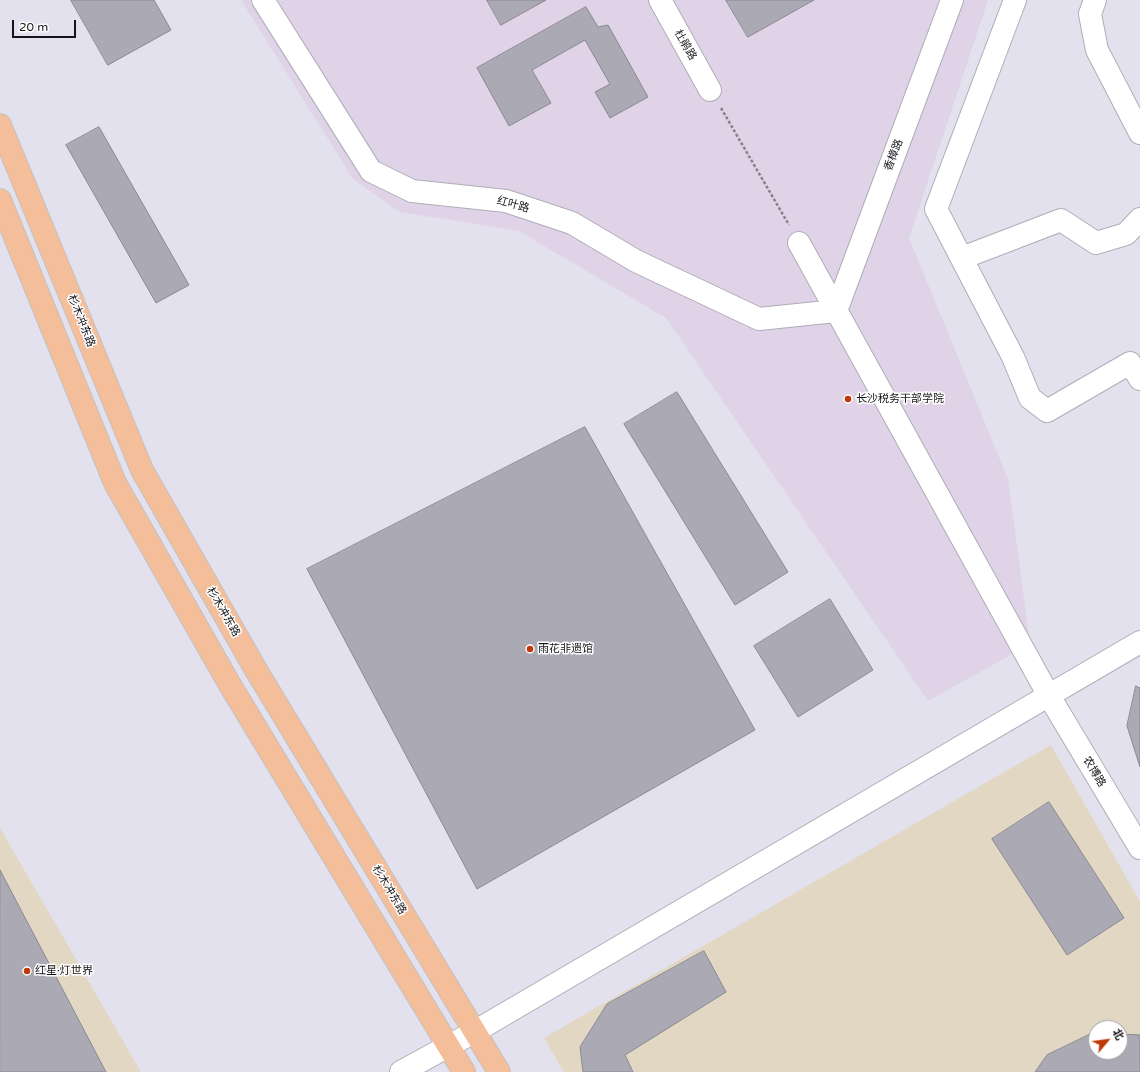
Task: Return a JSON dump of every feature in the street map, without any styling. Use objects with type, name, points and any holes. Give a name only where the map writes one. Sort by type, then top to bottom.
[{"type":"main road","name":"杉木冲东路","points":[[0,125],[142,470],[256,670],[498,1072]]},
{"type":"main road","points":[[0,200],[115,483],[230,685],[464,1072]]},
{"type":"street","name":"红叶路","points":[[263,0],[371,171],[412,191],[506,201],[572,223],[636,261],[759,319],[836,311]]},
{"type":"street","name":"杜鹃路","points":[[660,0],[710,90]]},
{"type":"street","name":"香樟路","points":[[836,311],[952,0]]},
{"type":"street","points":[[1015,0],[936,209],[1013,357],[1030,398],[1047,411],[1130,363],[1138,365]]},
{"type":"street","points":[[1095,0],[1090,14],[1097,50],[1140,133]]},
{"type":"street","points":[[962,258],[1061,220],[1096,243],[1126,234],[1140,220]]},
{"type":"street","name":"农博路","points":[[799,243],[1049,696],[1140,848]]},
{"type":"street","points":[[401,1072],[474,1032],[1140,642]]},
{"type":"path","points":[[710,90],[799,243]]},
{"type":"shaded area","name":"长沙税务干部学院","points":[[241,0],[988,0],[909,238],[1008,479],[1030,644],[928,701],[666,318],[519,231],[400,212],[353,179]]},
{"type":"shaded area","points":[[1051,745],[1140,902],[1140,1072],[564,1072],[544,1038]]},
{"type":"shaded area","name":"红星·灯世界","points":[[0,828],[141,1072],[0,1072]]},
{"type":"building","points":[[71,0],[154,0],[171,30],[108,65]]},
{"type":"building","points":[[487,0],[546,0],[501,25]]},
{"type":"building","points":[[726,0],[814,0],[748,37]]},
{"type":"building","points":[[586,7],[598,27],[608,25],[648,97],[610,118],[595,92],[610,84],[585,40],[532,70],[551,103],[509,126],[477,68]]},
{"type":"building","points":[[99,127],[189,285],[156,303],[66,145]]},
{"type":"building","points":[[677,392],[788,572],[735,605],[624,424]]},
{"type":"building","name":"雨花非遗馆","points":[[585,427],[755,730],[477,889],[307,569]]},
{"type":"building","points":[[830,599],[873,670],[798,717],[754,646]]},
{"type":"building","points":[[1136,686],[1140,688],[1140,767],[1127,726]]},
{"type":"building","points":[[1049,802],[1124,918],[1067,955],[992,839]]},
{"type":"building","name":"红星·灯世界","points":[[0,870],[106,1072],[0,1072]]},
{"type":"building","points":[[704,951],[726,992],[625,1055],[633,1072],[583,1072],[580,1047],[607,1004]]},
{"type":"building","points":[[1128,1034],[1140,1035],[1140,1072],[1035,1072],[1047,1055],[1088,1035],[1088,1060],[1128,1060]]},
{"type":"place","name":"长沙税务干部学院","points":[[848,399]]},
{"type":"place","name":"雨花非遗馆","points":[[530,649]]},
{"type":"place","name":"红星·灯世界","points":[[27,971]]}]
